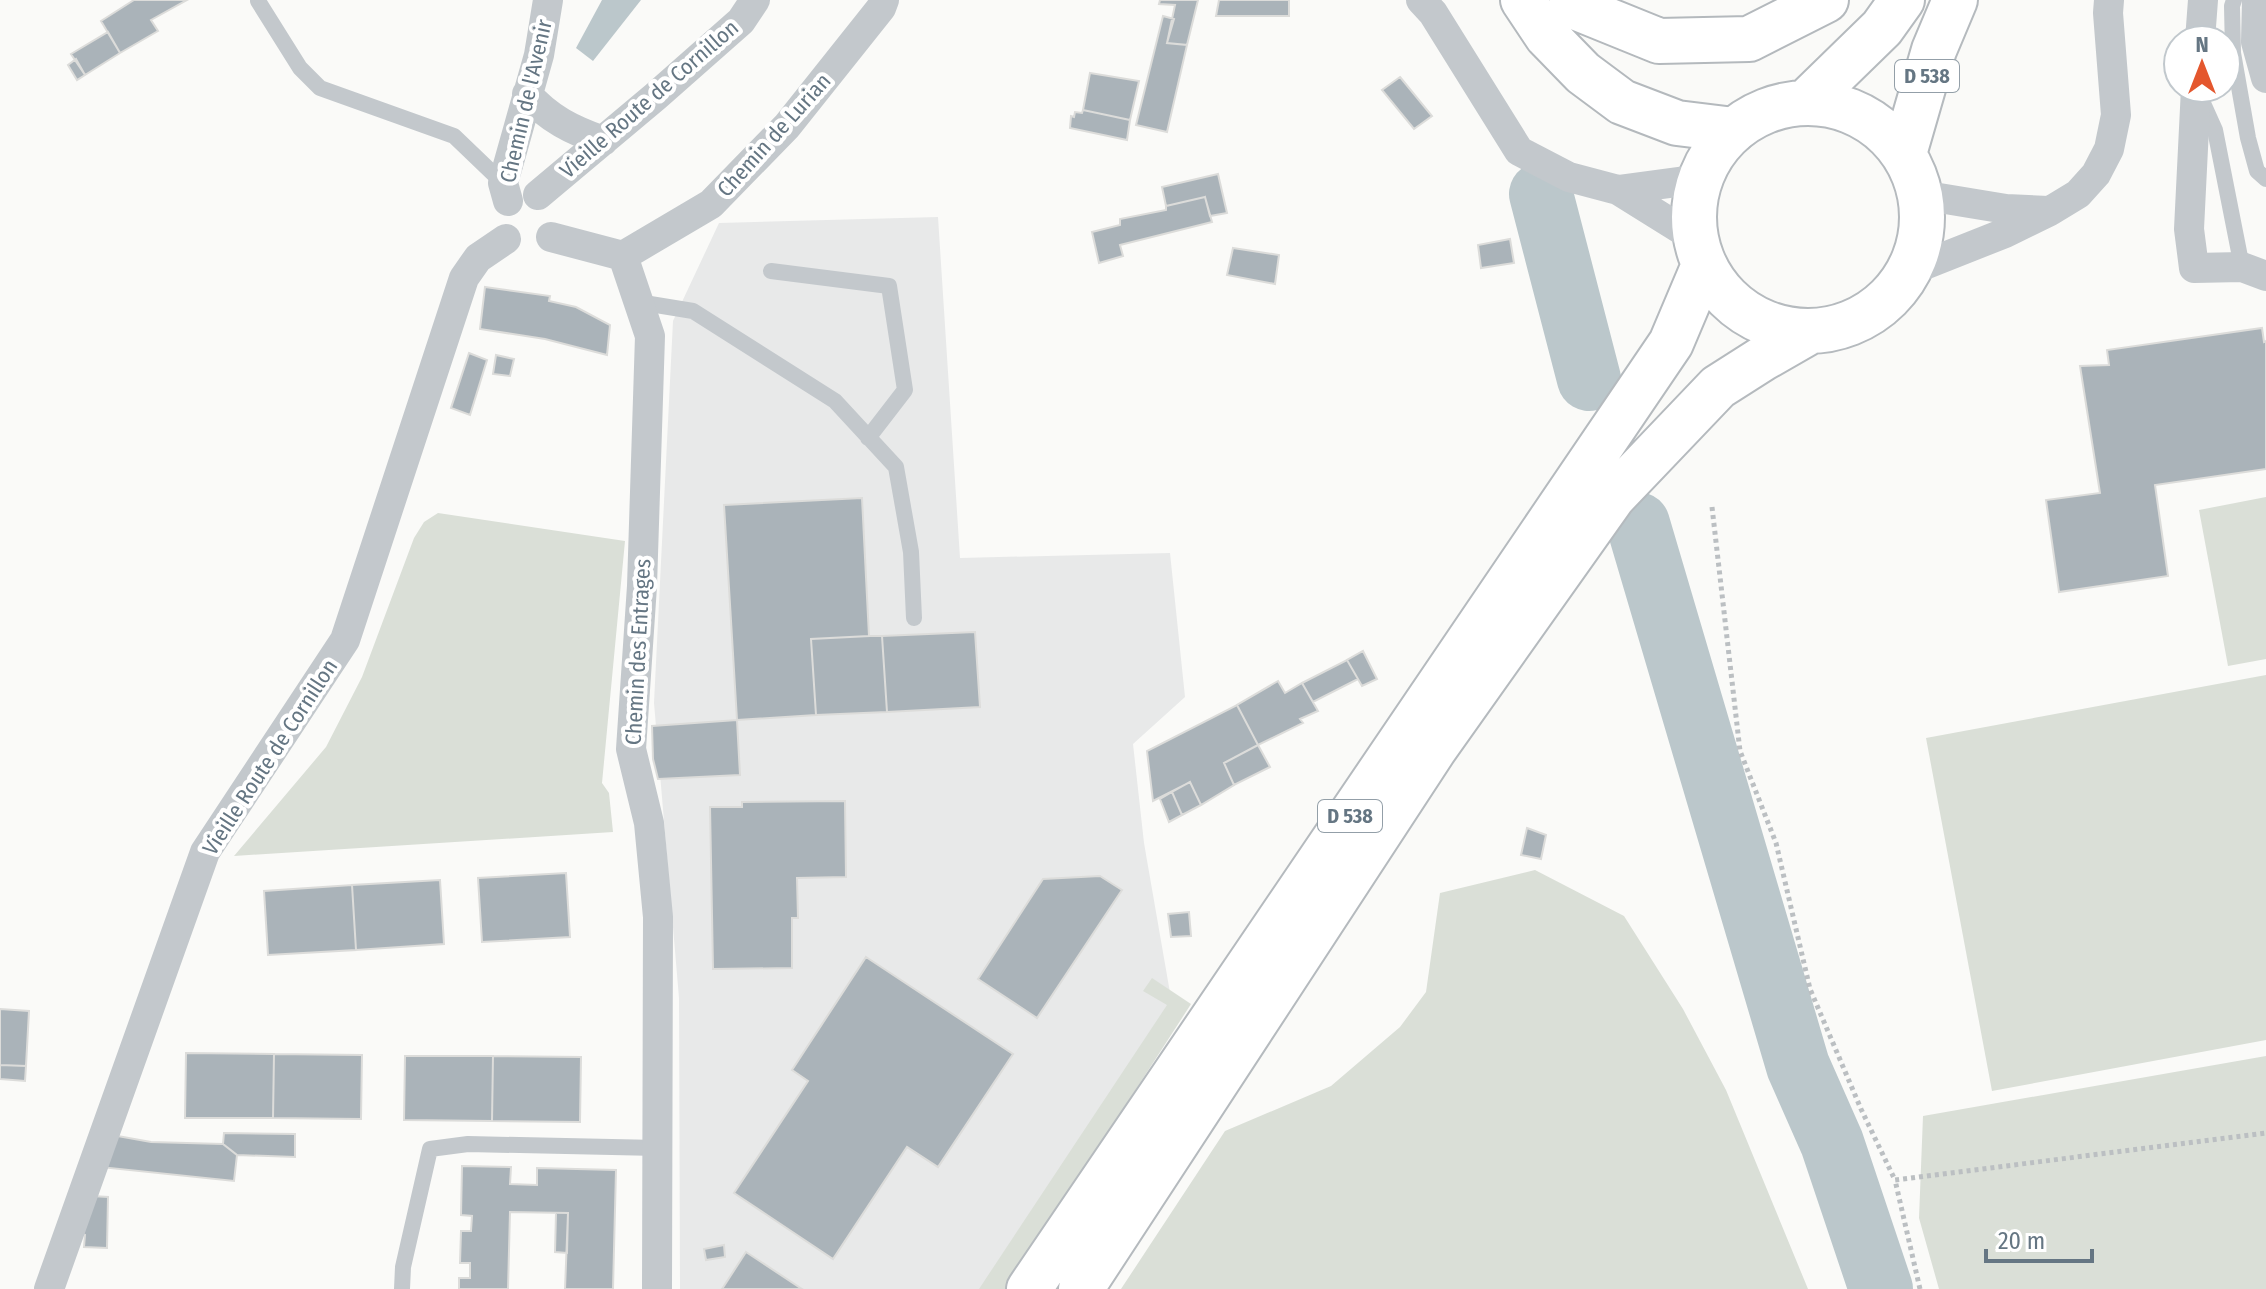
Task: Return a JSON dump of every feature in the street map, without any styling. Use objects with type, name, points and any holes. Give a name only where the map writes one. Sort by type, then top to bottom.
[{"type":"main road","points":[[1523,0],[1547,36],[1583,73],[1622,102],[1677,123],[1734,130]]},
{"type":"main road","points":[[1572,0],[1580,9],[1659,41],[1749,39],[1826,0]]},
{"type":"main road","name":"D 538","points":[[1805,103],[1882,28],[1902,0]]},
{"type":"main road","name":"D 538","points":[[1904,154],[1934,50],[1955,0]]},
{"type":"main road","points":[[1805,103],[1843,108],[1878,126],[1904,154],[1921,195],[1922,234],[1909,271],[1892,296],[1868,315],[1841,327],[1811,331],[1778,327],[1747,314],[1722,293],[1700,252],[1694,209],[1700,179],[1714,152],[1734,130],[1767,110],[1805,103]]},
{"type":"main road","name":"D 538","points":[[1029,1289],[1671,343],[1700,252]]},
{"type":"main road","name":"D 538","points":[[1081,1289],[1435,748],[1613,497],[1718,387],[1811,331]]},
{"type":"street","name":"Chemin de l'Avenir","points":[[505,192],[539,55],[548,0]]},
{"type":"street","name":"Vieille Route de Cornillon","points":[[538,195],[741,21],[755,0]]},
{"type":"street","name":"Chemin de Lurian","points":[[623,256],[711,204],[787,126],[881,8],[884,0]]},
{"type":"street","points":[[1421,0],[1433,13],[1519,151],[1569,177],[1618,190],[1700,252]]},
{"type":"street","points":[[1909,271],[2005,233],[2050,211],[2078,194],[2096,174],[2109,149],[2116,115],[2109,0]]},
{"type":"street","points":[[2201,24],[2203,0]]},
{"type":"street","points":[[2257,0],[2256,42],[2266,78]]},
{"type":"street","points":[[527,94],[543,112],[576,131],[603,141]]},
{"type":"street","points":[[2195,104],[2189,229],[2194,268],[2254,272]]},
{"type":"street","points":[[1618,190],[1700,179]]},
{"type":"street","points":[[505,192],[538,195],[545,199],[554,213],[551,237],[537,248],[512,245],[499,224],[505,192]]},
{"type":"street","points":[[1921,195],[2006,209],[2050,211]]},
{"type":"street","points":[[551,237],[623,256]]},
{"type":"street","name":"Vieille Route de Cornillon","points":[[49,1289],[205,852],[345,640],[464,278],[478,258],[506,239]]},
{"type":"street","name":"Chemin des Entrages","points":[[623,256],[650,336],[642,586],[631,749],[649,823],[658,917],[657,1289]]},
{"type":"lane","points":[[2234,0],[2233,53],[2248,138],[2257,171],[2266,179]]},
{"type":"lane","points":[[258,1],[300,68],[320,88],[454,136],[505,192]]},
{"type":"lane","points":[[2203,104],[2215,130],[2254,272]]},
{"type":"lane","points":[[771,271],[889,286],[905,390],[868,438]]},
{"type":"lane","points":[[638,302],[693,311],[835,401],[896,467],[911,552],[914,618]]},
{"type":"lane","points":[[402,1289],[403,1267],[430,1149],[468,1144],[658,1148]]},
{"type":"path","points":[[1712,507],[1740,751],[1776,843],[1810,989],[1895,1180],[1920,1289]]},
{"type":"path","points":[[1895,1180],[2266,1133]]},
{"type":"shaded area","points":[[602,0],[641,0],[593,61],[576,48]]},
{"type":"shaded area","points":[[938,217],[960,558],[1170,553],[1185,697],[1133,744],[1144,843],[1173,1010],[997,1289],[680,1289],[679,998],[654,703],[673,321],[719,223]]},
{"type":"shaded area","points":[[2266,497],[2266,659],[2228,666],[2199,510]]},
{"type":"shaded area","points":[[438,513],[625,541],[602,783],[609,793],[613,832],[234,856],[326,747],[362,677],[414,538],[424,522]]},
{"type":"shaded area","points":[[2266,675],[2266,1040],[1992,1091],[1926,738]]},
{"type":"shaded area","points":[[1535,870],[1624,916],[1683,1009],[1726,1090],[1808,1289],[1121,1289],[1225,1131],[1331,1086],[1400,1027],[1426,992],[1440,893]]},
{"type":"shaded area","points":[[1152,978],[1191,1004],[1007,1289],[979,1289],[1167,1005],[1143,991]]},
{"type":"shaded area","points":[[2266,1056],[2266,1289],[1939,1289],[1919,1218],[1923,1116]]},
{"type":"building","points":[[134,0],[187,0],[151,20],[158,31],[120,53],[101,21]]},
{"type":"building","points":[[1160,0],[1198,0],[1187,45],[1167,43],[1175,5],[1159,4]]},
{"type":"building","points":[[1219,0],[1289,0],[1289,16],[1216,16]]},
{"type":"building","points":[[1163,16],[1174,19],[1167,43],[1187,45],[1167,132],[1136,125]]},
{"type":"building","points":[[108,32],[120,53],[85,75],[71,54]]},
{"type":"building","points":[[76,59],[85,75],[77,80],[68,65]]},
{"type":"building","points":[[1090,73],[1139,81],[1130,120],[1083,110]]},
{"type":"building","points":[[1400,77],[1432,116],[1414,129],[1382,90]]},
{"type":"building","points":[[1083,110],[1130,120],[1127,140],[1070,128],[1071,116]]},
{"type":"building","points":[[1218,174],[1227,213],[1210,216],[1205,197],[1166,206],[1162,187]]},
{"type":"building","points":[[1205,197],[1212,222],[1120,245],[1123,256],[1099,263],[1092,232],[1120,225],[1120,219],[1166,210],[1166,206]]},
{"type":"building","points":[[1510,239],[1514,263],[1481,268],[1478,245]]},
{"type":"building","points":[[1233,248],[1279,255],[1275,284],[1227,275]]},
{"type":"building","points":[[485,287],[550,296],[549,301],[576,307],[610,325],[607,355],[545,339],[480,329]]},
{"type":"building","points":[[2262,328],[2266,341],[2266,469],[2155,485],[2168,576],[2059,592],[2046,500],[2100,493],[2080,366],[2109,365],[2107,350]]},
{"type":"building","points":[[469,353],[487,360],[470,415],[451,408]]},
{"type":"building","points":[[496,355],[514,359],[510,376],[493,374]]},
{"type":"building","points":[[862,498],[869,636],[811,639],[816,715],[737,720],[724,505]]},
{"type":"building","points":[[975,632],[980,707],[887,712],[882,636]]},
{"type":"building","points":[[882,636],[887,712],[816,715],[811,639]]},
{"type":"building","points":[[1363,651],[1377,679],[1362,686],[1347,660]]},
{"type":"building","points":[[1347,660],[1358,679],[1313,702],[1302,683]]},
{"type":"building","points":[[1278,681],[1285,693],[1302,683],[1318,711],[1300,719],[1303,723],[1258,745],[1237,705]]},
{"type":"building","points":[[1237,705],[1258,745],[1224,763],[1234,785],[1201,805],[1190,782],[1153,801],[1147,751]]},
{"type":"building","points":[[737,720],[740,775],[658,779],[653,759],[652,726]]},
{"type":"building","points":[[1258,745],[1270,767],[1234,785],[1224,763]]},
{"type":"building","points":[[1190,782],[1201,805],[1182,815],[1172,792]]},
{"type":"building","points":[[1172,792],[1182,815],[1169,822],[1160,799]]},
{"type":"building","points":[[845,801],[846,877],[797,878],[798,918],[792,918],[792,968],[713,969],[710,807],[742,807],[742,802]]},
{"type":"building","points":[[1527,828],[1546,835],[1541,859],[1521,855]]},
{"type":"building","points":[[566,873],[570,937],[482,942],[478,878]]},
{"type":"building","points":[[1100,876],[1122,890],[1037,1018],[978,979],[1043,879]]},
{"type":"building","points":[[440,880],[444,944],[356,950],[352,885]]},
{"type":"building","points":[[352,885],[356,950],[268,955],[264,891]]},
{"type":"building","points":[[1189,912],[1191,936],[1171,937],[1168,914]]},
{"type":"building","points":[[866,957],[1013,1054],[938,1167],[907,1147],[833,1259],[734,1193],[808,1081],[792,1070]]},
{"type":"building","points":[[0,1009],[29,1011],[26,1066],[0,1065]]},
{"type":"building","points":[[186,1053],[274,1054],[273,1118],[185,1118]]},
{"type":"building","points":[[274,1054],[362,1055],[361,1119],[273,1118]]},
{"type":"building","points":[[405,1056],[493,1056],[492,1121],[404,1120]]},
{"type":"building","points":[[493,1056],[581,1057],[580,1122],[492,1121]]},
{"type":"building","points":[[0,1065],[26,1066],[25,1081],[0,1079]]},
{"type":"building","points":[[224,1133],[295,1134],[295,1157],[237,1155],[223,1144]]},
{"type":"building","points":[[112,1135],[151,1142],[223,1144],[237,1155],[234,1181],[100,1167]]},
{"type":"building","points":[[462,1166],[511,1167],[510,1184],[537,1185],[537,1168],[616,1170],[613,1289],[565,1289],[568,1213],[510,1212],[508,1289],[459,1289],[459,1278],[470,1278],[470,1263],[460,1263],[461,1231],[471,1231],[472,1216],[461,1215]]},
{"type":"building","points":[[91,1196],[108,1197],[107,1248],[84,1247],[85,1235],[78,1232]]},
{"type":"building","points":[[556,1213],[568,1213],[567,1253],[555,1252]]},
{"type":"building","points":[[724,1245],[725,1257],[706,1260],[704,1249]]},
{"type":"building","points":[[746,1252],[802,1289],[722,1289]]},
{"type":"waterway","points":[[1541,194],[1589,379]]},
{"type":"waterway","points":[[1638,524],[1798,1066],[1832,1143],[1881,1289]]}]
